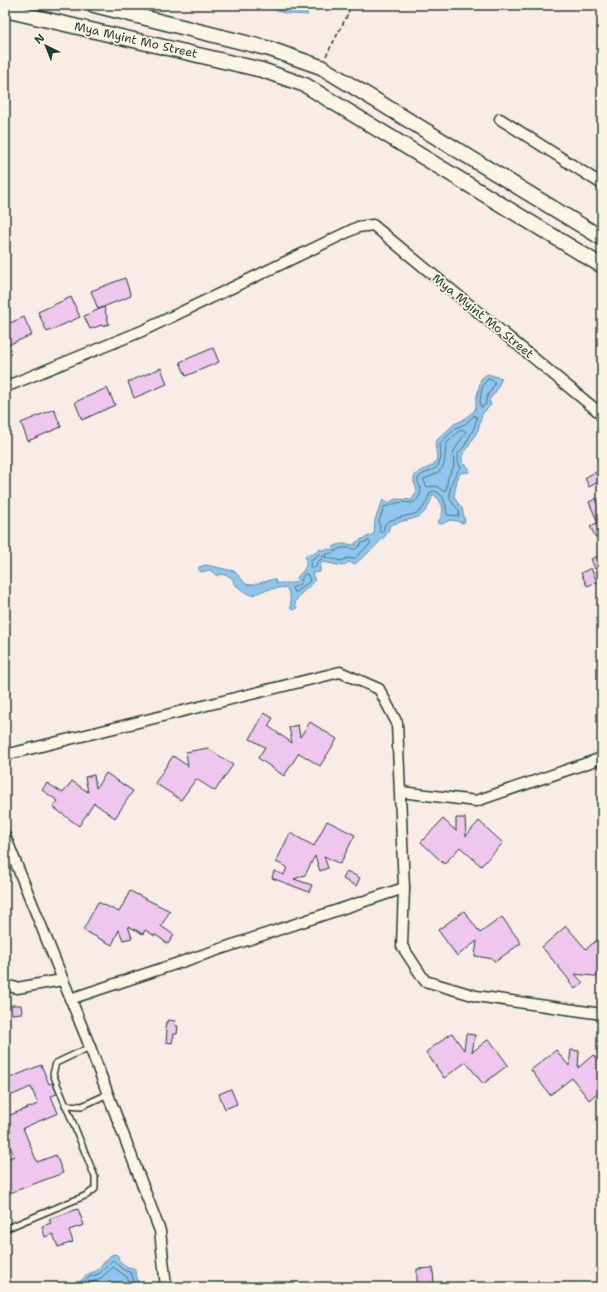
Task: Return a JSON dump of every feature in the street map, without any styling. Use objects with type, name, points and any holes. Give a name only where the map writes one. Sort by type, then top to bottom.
[{"type":"main road","points":[[94,5],[270,49],[321,67],[602,238]]},
{"type":"main road","name":"Mya Myint Mo Street","points":[[5,10],[262,70],[305,85],[602,266]]},
{"type":"street","points":[[500,119],[602,184]]},
{"type":"street","name":"Mya Myint Mo Street","points":[[5,386],[142,331],[358,227],[373,225],[560,379],[602,416]]},
{"type":"street","points":[[5,755],[340,672],[379,689],[397,723],[404,888],[402,946],[425,981],[476,996],[602,1014]]},
{"type":"street","points":[[401,792],[476,801],[602,758]]},
{"type":"street","points":[[5,836],[90,1047],[160,1231],[166,1287]]},
{"type":"street","points":[[70,999],[404,888]]},
{"type":"street","points":[[5,985],[17,988],[62,980]]},
{"type":"lane","points":[[5,1229],[87,1195],[95,1189],[94,1177],[66,1105],[52,1074],[56,1063],[90,1047]]},
{"type":"lane","points":[[66,1105],[82,1106],[108,1094]]},
{"type":"path","points":[[321,67],[348,14],[350,5]]},
{"type":"water","points":[[268,5],[303,5],[308,15],[277,11]]},
{"type":"water","points":[[487,374],[502,378],[495,393],[489,400],[491,405],[482,414],[478,430],[462,456],[462,461],[469,468],[469,472],[460,473],[454,496],[462,508],[465,522],[461,523],[450,520],[442,524],[437,523],[443,511],[439,500],[433,494],[426,511],[417,518],[389,526],[388,532],[382,539],[354,564],[349,562],[342,566],[324,562],[320,564],[320,572],[312,573],[315,581],[296,600],[295,604],[297,608],[295,610],[291,609],[290,596],[287,588],[275,588],[250,595],[234,584],[233,579],[229,576],[220,574],[217,576],[210,570],[201,572],[199,570],[199,567],[206,565],[234,571],[246,584],[252,585],[274,579],[276,584],[293,583],[298,580],[297,577],[305,568],[305,556],[307,554],[313,554],[318,549],[331,550],[333,547],[338,545],[356,545],[355,543],[374,534],[375,520],[383,500],[388,503],[396,499],[412,500],[417,491],[414,482],[415,475],[434,465],[437,458],[435,442],[454,424],[463,420],[474,411],[481,379]]},
{"type":"water","points":[[116,1254],[119,1257],[118,1259],[123,1264],[134,1268],[140,1287],[74,1287],[88,1274],[96,1271],[111,1255]]},
{"type":"building","points":[[125,278],[131,296],[98,309],[91,291]]},
{"type":"building","points":[[71,297],[80,317],[47,332],[38,312]]},
{"type":"building","points":[[104,307],[109,324],[90,329],[84,316]]},
{"type":"building","points":[[24,317],[32,335],[5,346],[5,325]]},
{"type":"building","points":[[213,348],[219,362],[186,376],[180,362]]},
{"type":"building","points":[[161,368],[167,384],[134,398],[128,382]]},
{"type":"building","points":[[107,388],[115,405],[82,420],[75,402]]},
{"type":"building","points":[[54,409],[61,427],[28,441],[21,423]]},
{"type":"building","points":[[595,472],[600,481],[589,487],[585,478]]},
{"type":"building","points":[[597,498],[602,509],[602,536],[596,538],[590,526],[598,523],[589,502]]},
{"type":"building","points":[[602,554],[602,566],[595,569],[591,559]]},
{"type":"building","points":[[591,568],[597,582],[587,586],[581,573]]},
{"type":"building","points":[[264,713],[273,718],[268,726],[292,743],[289,727],[298,725],[300,737],[310,722],[337,739],[320,766],[299,753],[284,776],[258,758],[265,747],[250,739]]},
{"type":"building","points":[[208,748],[233,765],[215,791],[196,779],[181,800],[155,783],[173,756],[188,766],[186,752]]},
{"type":"building","points":[[106,773],[133,791],[115,818],[94,803],[79,826],[53,807],[58,801],[42,790],[47,783],[63,793],[72,781],[88,792],[85,777],[94,775],[96,788]]},
{"type":"building","points":[[456,818],[465,818],[466,836],[479,821],[503,843],[481,866],[460,847],[444,864],[421,842],[443,819],[456,831]]},
{"type":"building","points":[[327,821],[355,835],[340,864],[324,856],[328,868],[320,871],[315,856],[305,875],[294,879],[312,885],[309,892],[272,878],[274,871],[284,875],[287,867],[276,862],[290,833],[314,846]]},
{"type":"building","points":[[347,871],[360,878],[356,886],[343,879]]},
{"type":"building","points":[[130,891],[170,911],[161,926],[174,935],[168,944],[156,935],[155,936],[145,930],[143,934],[128,926],[132,938],[123,940],[119,930],[112,945],[83,930],[98,902],[119,912]]},
{"type":"building","points":[[464,911],[480,933],[502,917],[521,943],[495,962],[493,959],[475,956],[477,941],[457,956],[438,930]]},
{"type":"building","points":[[566,926],[586,949],[602,936],[602,977],[575,974],[583,983],[575,989],[542,947]]},
{"type":"building","points":[[11,1005],[21,1005],[22,1013],[12,1014]]},
{"type":"building","points":[[168,1020],[176,1021],[175,1026],[178,1026],[177,1034],[174,1034],[172,1043],[166,1042],[167,1030],[165,1029],[166,1022],[168,1022]]},
{"type":"building","points":[[452,1033],[464,1050],[466,1034],[475,1035],[472,1052],[489,1039],[508,1065],[483,1084],[466,1062],[444,1078],[426,1052]]},
{"type":"building","points":[[556,1050],[569,1066],[571,1050],[579,1051],[578,1068],[593,1055],[602,1065],[602,1089],[589,1100],[572,1078],[550,1095],[531,1070]]},
{"type":"building","points":[[41,1065],[49,1084],[52,1083],[57,1094],[51,1096],[58,1113],[23,1128],[37,1162],[56,1155],[63,1173],[7,1194],[5,1189],[5,1160],[14,1156],[5,1134],[5,1117],[38,1104],[31,1087],[5,1098],[5,1080]]},
{"type":"building","points":[[231,1089],[237,1104],[225,1109],[219,1094]]},
{"type":"building","points":[[78,1209],[84,1225],[69,1230],[73,1242],[58,1247],[53,1234],[45,1237],[42,1226],[51,1223],[49,1219]]},
{"type":"building","points":[[433,1268],[434,1287],[417,1287],[417,1269]]}]
